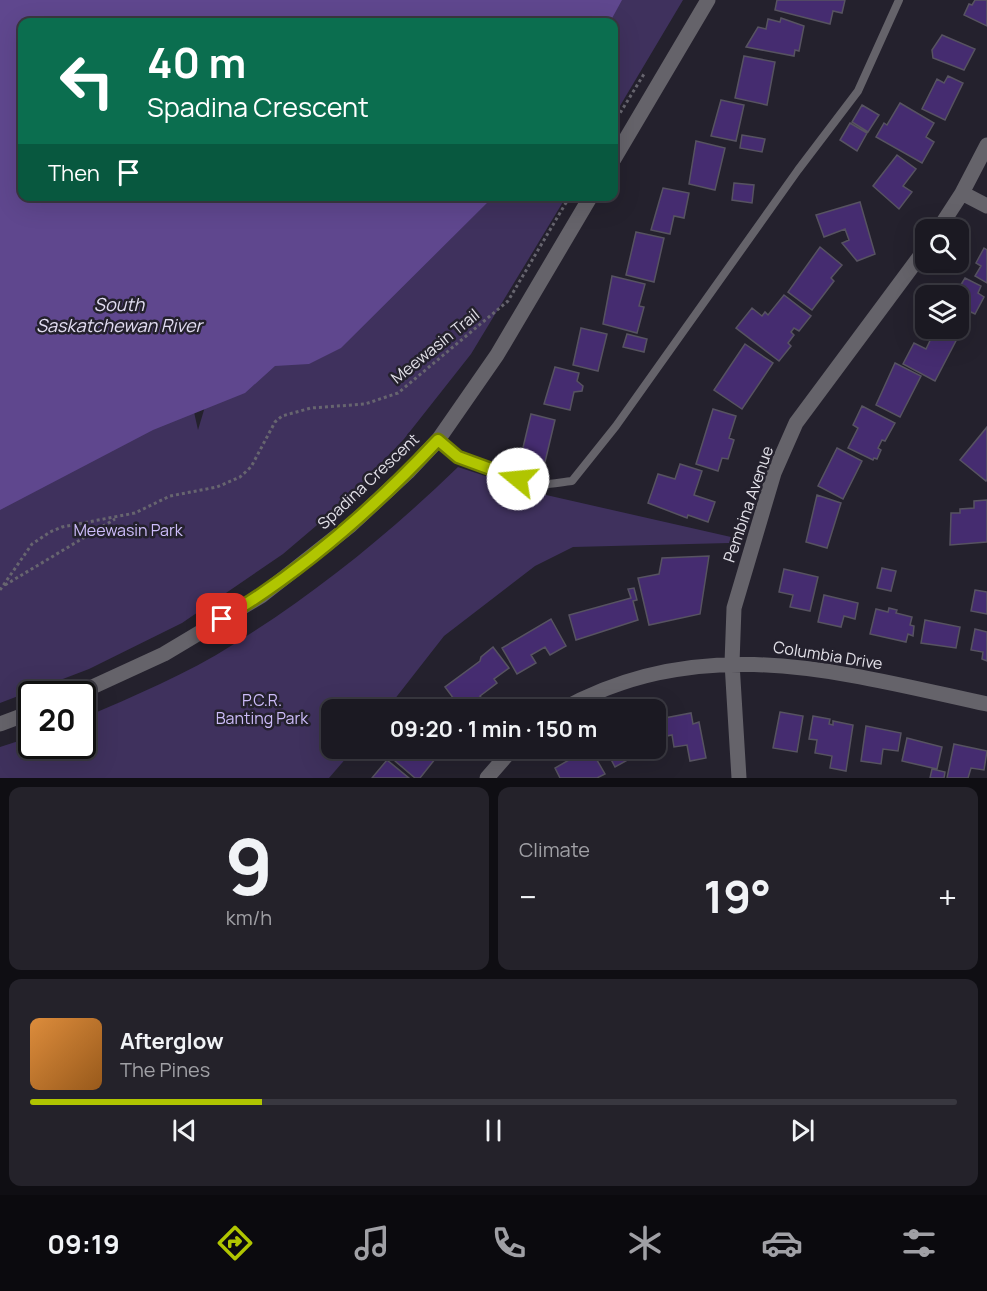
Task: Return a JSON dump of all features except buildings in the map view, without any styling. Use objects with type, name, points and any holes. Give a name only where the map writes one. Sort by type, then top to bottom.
[{"type":"street","points":[[618,152],[708,0]]},
{"type":"street","points":[[945,219],[962,193],[987,145]]},
{"type":"street","points":[[962,193],[987,206]]},
{"type":"street","name":"Spadina Crescent","points":[[96,685],[164,654],[261,596],[351,525],[438,440],[497,355],[588,201]]},
{"type":"street","name":"Pembina Avenue","points":[[739,778],[732,663],[734,608],[746,561],[774,473],[796,423],[915,263]]},
{"type":"street","name":"Columbia Drive","points":[[581,699],[593,692],[646,676],[732,663],[798,666],[834,671],[987,704]]},
{"type":"street","points":[[0,724],[18,717]]},
{"type":"street","points":[[487,778],[503,759]]},
{"type":"lane","points":[[438,440],[458,457],[497,473],[539,484],[572,481],[616,426],[798,170],[858,91],[898,0]]},
{"type":"path","name":"Meewasin Trail","points":[[2,588],[32,544],[40,537],[62,527],[135,513],[170,496],[217,487],[240,477],[257,458],[275,422],[288,413],[311,408],[365,404],[398,393],[508,301],[567,201]]},
{"type":"path","points":[[2,588],[116,518]]},
{"type":"green space","points":[[607,0],[683,0],[618,109],[618,18],[597,18]]},
{"type":"green space","name":"Meewasin Park","points":[[463,201],[564,201],[471,354],[404,439],[343,503],[283,554],[182,623],[89,669],[58,681],[18,681],[18,696],[0,703],[0,477],[192,403],[198,430],[210,390]]},
{"type":"green space","name":"P.C.R. Banting Park","points":[[458,467],[533,492],[731,537],[729,543],[573,547],[535,566],[444,636],[395,699],[321,699],[321,759],[345,759],[329,778],[0,778],[0,747],[18,741],[18,759],[96,759],[96,712],[179,675],[264,625],[351,562]]},
{"type":"water","name":"South Saskatchewan River","points":[[0,0],[622,0],[612,18],[18,18],[18,201],[489,201],[341,348],[309,364],[275,366],[245,393],[153,430],[0,510]]},
{"type":"route","points":[[222,619],[261,596],[351,525],[408,472],[438,440],[458,457],[518,479]]}]
